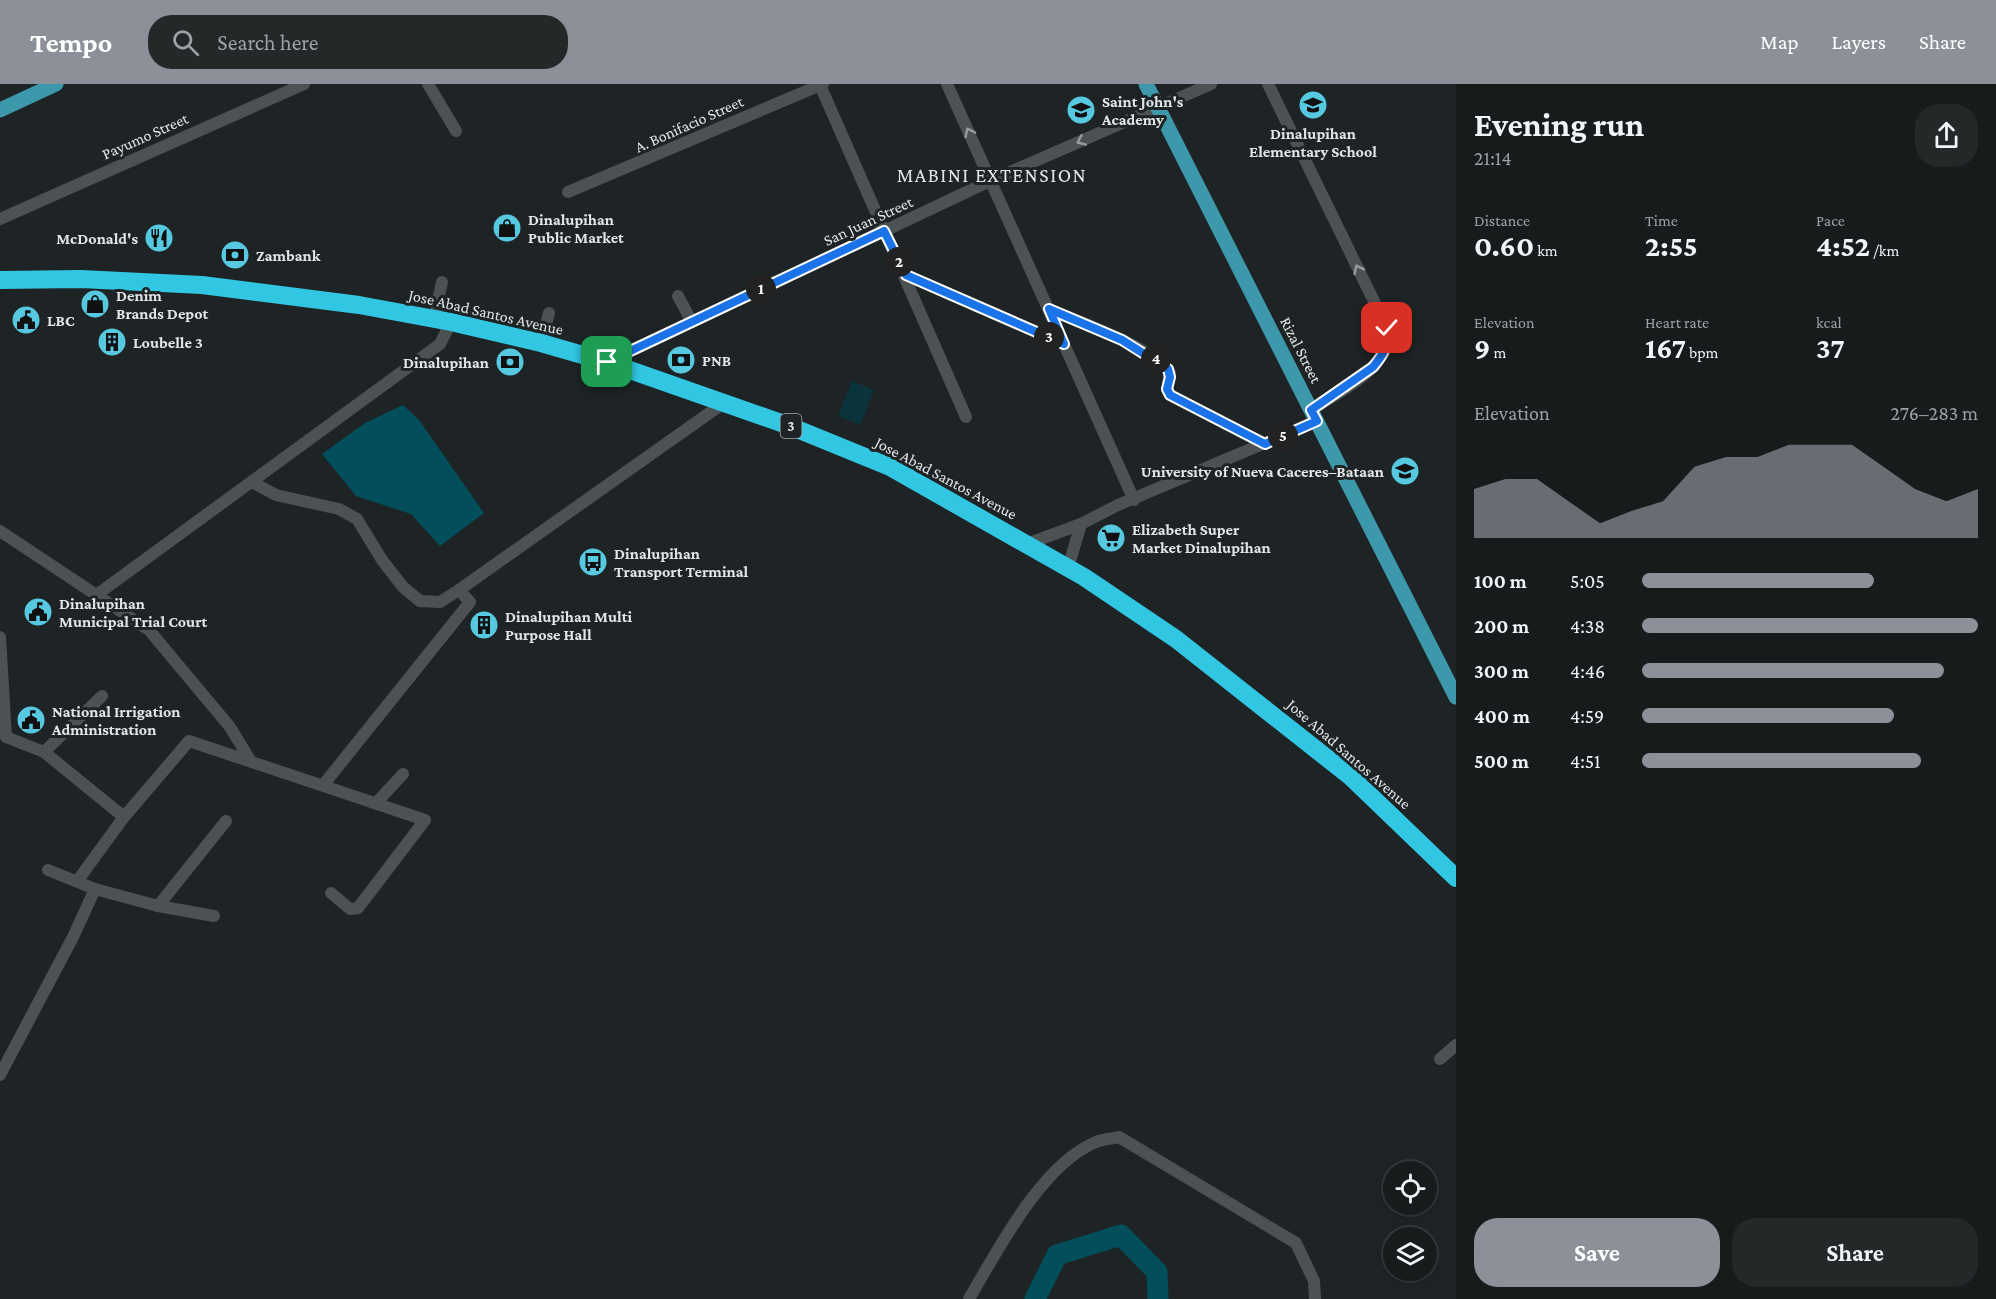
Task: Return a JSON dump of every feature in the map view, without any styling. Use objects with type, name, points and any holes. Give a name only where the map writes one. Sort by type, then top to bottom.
[{"type":"highway","name":"Jose Abad Santos Avenue","points":[[0,280],[81,279],[202,285],[327,300],[442,320],[541,343],[607,362],[725,402],[890,467],[1068,568],[1176,639],[1283,721],[1351,777],[1456,878]]},
{"type":"main road","points":[[0,110],[56,84]]},
{"type":"main road","name":"Rizal Street","points":[[1146,84],[1456,697]]},
{"type":"street","name":"Payumo Street","points":[[0,219],[304,84]]},
{"type":"street","points":[[428,84],[456,131]]},
{"type":"street","points":[[947,84],[1134,500]]},
{"type":"street","name":"San Juan Street","points":[[607,362],[992,180],[1211,84]]},
{"type":"street","points":[[1027,544],[1081,524],[1265,444],[1314,415],[1373,367],[1386,348],[1387,328],[1268,84]]},
{"type":"street","points":[[821,85],[884,231],[906,275],[966,417]]},
{"type":"street","name":"A. Bonifacio Street","points":[[568,192],[821,85]]},
{"type":"street","points":[[906,275],[1064,344]]},
{"type":"street","points":[[95,596],[440,344],[442,282]]},
{"type":"street","points":[[678,296],[692,322]]},
{"type":"street","points":[[1049,309],[1122,340],[1161,363],[1170,373],[1167,389],[1170,395],[1265,444]]},
{"type":"street","points":[[541,343],[549,313]]},
{"type":"street","points":[[252,482],[276,495],[339,509],[357,519],[382,560],[403,587],[420,601],[440,602],[725,402]]},
{"type":"street","points":[[1068,568],[1081,524]]},
{"type":"street","points":[[0,531],[149,630],[230,727],[250,760]]},
{"type":"street","points":[[324,784],[470,602],[459,590]]},
{"type":"street","points":[[0,637],[6,737],[44,752],[124,818]]},
{"type":"street","points":[[44,752],[102,696]]},
{"type":"street","points":[[78,880],[124,818],[189,741],[324,784],[425,820],[358,908],[350,909],[331,893]]},
{"type":"street","points":[[377,802],[403,774]]},
{"type":"street","points":[[158,906],[226,821]]},
{"type":"street","points":[[48,870],[78,880],[95,889],[158,906],[214,916]]},
{"type":"street","points":[[0,1075],[73,937],[95,889]]},
{"type":"street","points":[[1440,1059],[1456,1046]]},
{"type":"street","points":[[969,1299],[1017,1218],[1061,1166],[1095,1142],[1119,1137],[1296,1243],[1314,1281],[1315,1299]]},
{"type":"shaded area","points":[[852,381],[874,390],[860,425],[838,416]]},
{"type":"shaded area","points":[[403,405],[419,420],[484,513],[440,546],[411,514],[356,496],[322,454],[365,423]]},
{"type":"waterway","points":[[1035,1299],[1057,1255],[1121,1235],[1157,1272],[1158,1299]]},
{"type":"place","name":"Dinalupihan Elementary School","points":[[1313,105]]},
{"type":"place","name":"Saint John's Academy","points":[[1081,110]]},
{"type":"place","name":"Dinalupihan Public Market","points":[[507,228]]},
{"type":"place","name":"McDonald's","points":[[159,238]]},
{"type":"place","name":"Zambank","points":[[235,255]]},
{"type":"place","name":"Denim Brands Depot","points":[[95,304]]},
{"type":"place","name":"LBC","points":[[26,320]]},
{"type":"place","name":"Loubelle 3","points":[[112,342]]},
{"type":"place","name":"PNB","points":[[681,360]]},
{"type":"place","name":"Dinalupihan","points":[[510,362]]},
{"type":"place","name":"University of Nueva Caceres–Bataan","points":[[1405,471]]},
{"type":"place","name":"Elizabeth Super Market Dinalupihan","points":[[1111,538]]},
{"type":"place","name":"Dinalupihan Transport Terminal","points":[[593,562]]},
{"type":"place","name":"Dinalupihan Municipal Trial Court","points":[[38,612]]},
{"type":"place","name":"Dinalupihan Multi Purpose Hall","points":[[484,625]]},
{"type":"place","name":"National Irrigation Administration","points":[[31,720]]},
{"type":"district","name":"MABINI EXTENSION","points":[[992,175]]},
{"type":"route","points":[[607,362],[884,231],[906,275],[1064,344],[1049,309],[1122,340],[1168,369],[1170,377],[1167,389],[1170,395],[1265,444],[1317,421],[1311,410],[1373,367],[1380,359],[1388,340],[1387,328]]}]
